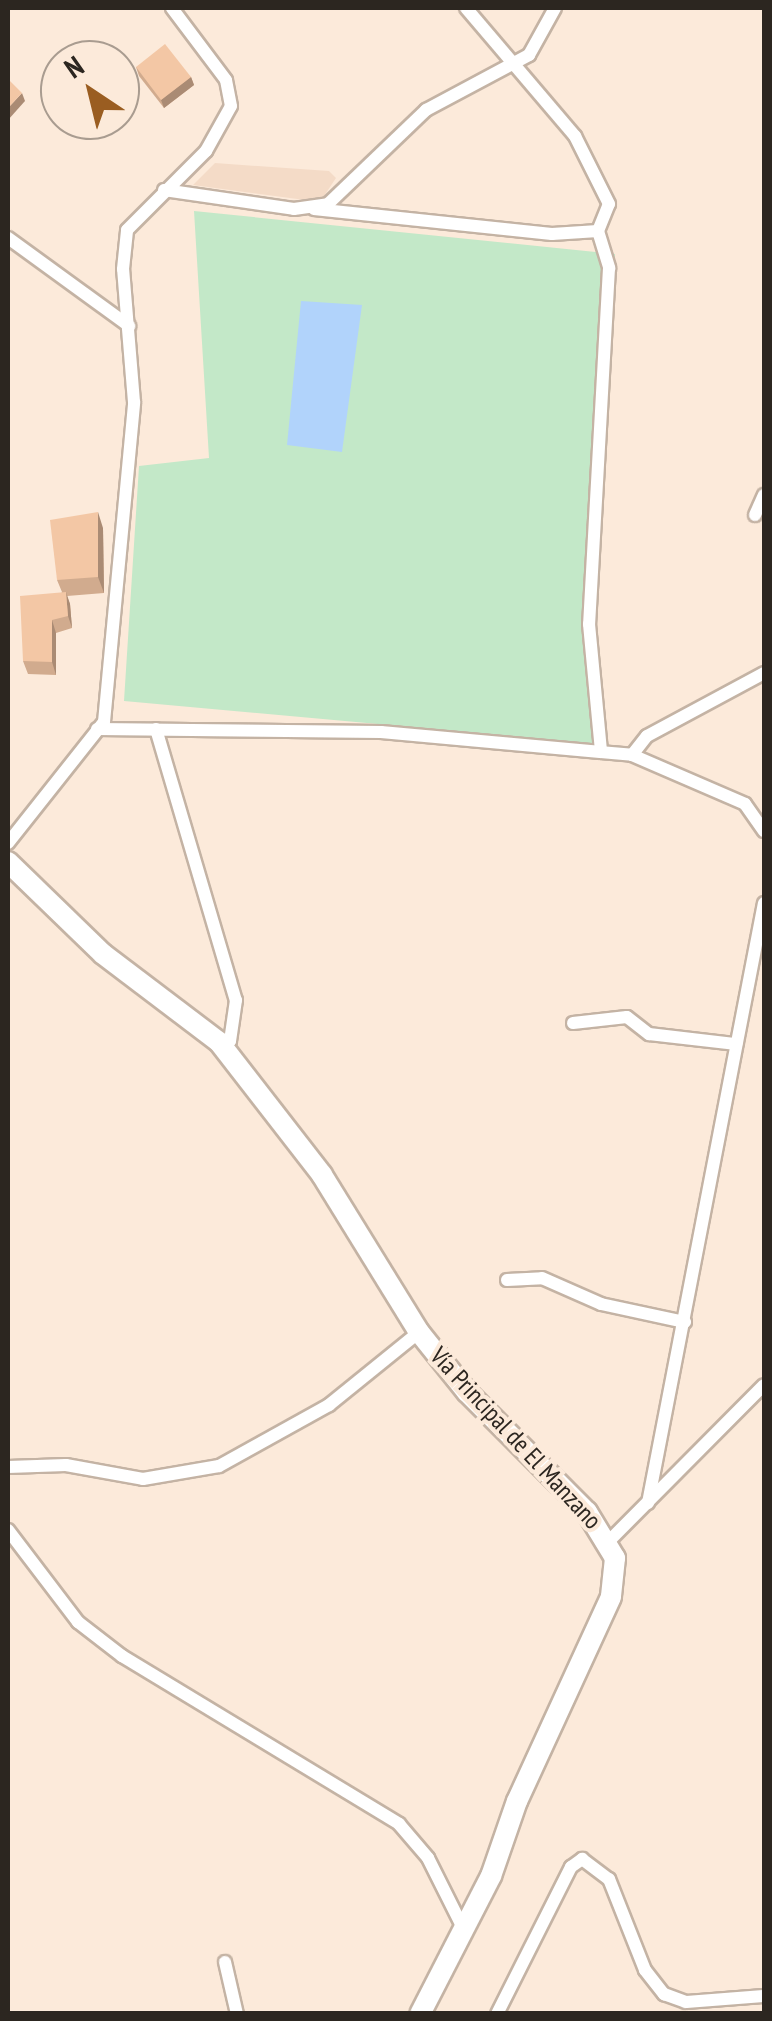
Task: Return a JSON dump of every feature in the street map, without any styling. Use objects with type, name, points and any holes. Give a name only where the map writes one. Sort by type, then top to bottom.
[{"type":"main road","name":"Vía Principal de El Manzano","points":[[8,862],[103,954],[219,1042],[322,1176],[419,1332],[608,1542],[614,1558],[611,1597],[463,1928],[420,2014]]},
{"type":"street","points":[[8,843],[97,729],[106,705],[114,558],[134,402],[126,230],[206,151],[231,106],[226,80],[172,8]]},
{"type":"street","points":[[466,8],[591,163],[609,204],[598,230],[609,268],[589,624],[600,750]]},
{"type":"street","points":[[314,209],[343,192],[426,110],[513,68],[530,55],[555,8]]},
{"type":"street","points":[[164,190],[552,234],[598,230]]},
{"type":"street","points":[[8,238],[128,326]]},
{"type":"street","points":[[755,515],[764,495]]},
{"type":"street","points":[[632,754],[648,736],[764,673]]},
{"type":"street","points":[[97,729],[382,732],[632,754],[745,804],[764,831]]},
{"type":"street","points":[[156,730],[236,1000],[230,1041],[219,1042]]},
{"type":"street","points":[[648,1503],[764,903]]},
{"type":"street","points":[[573,1024],[626,1016],[649,1034],[736,1044]]},
{"type":"street","points":[[507,1280],[542,1278],[601,1304],[684,1322]]},
{"type":"street","points":[[8,1468],[66,1465],[143,1478],[219,1466],[330,1405],[419,1332]]},
{"type":"street","points":[[608,1542],[764,1385]]},
{"type":"street","points":[[8,1530],[78,1622],[122,1656],[399,1824],[428,1858],[463,1928]]},
{"type":"street","points":[[8,1552],[23,1554]]},
{"type":"street","points":[[496,2014],[571,1867],[582,1859],[609,1879],[648,1977],[664,1994],[686,2002],[764,1996]]},
{"type":"street","points":[[226,1962],[237,2014]]},
{"type":"shaded area","points":[[215,163],[329,171],[336,178],[320,202],[193,185]]},
{"type":"green space","points":[[194,211],[615,254],[586,597],[596,752],[499,735],[124,701],[139,466],[209,458]]},
{"type":"water","points":[[301,301],[362,305],[342,452],[287,445]]},
{"type":"building","points":[[165,44],[191,77],[161,100],[140,72],[140,64]]},
{"type":"building","points":[[8,79],[22,93],[8,108]]},
{"type":"building","points":[[98,512],[98,577],[57,580],[50,520]]},
{"type":"building","points":[[66,592],[68,616],[52,620],[52,662],[23,661],[20,596]]}]
